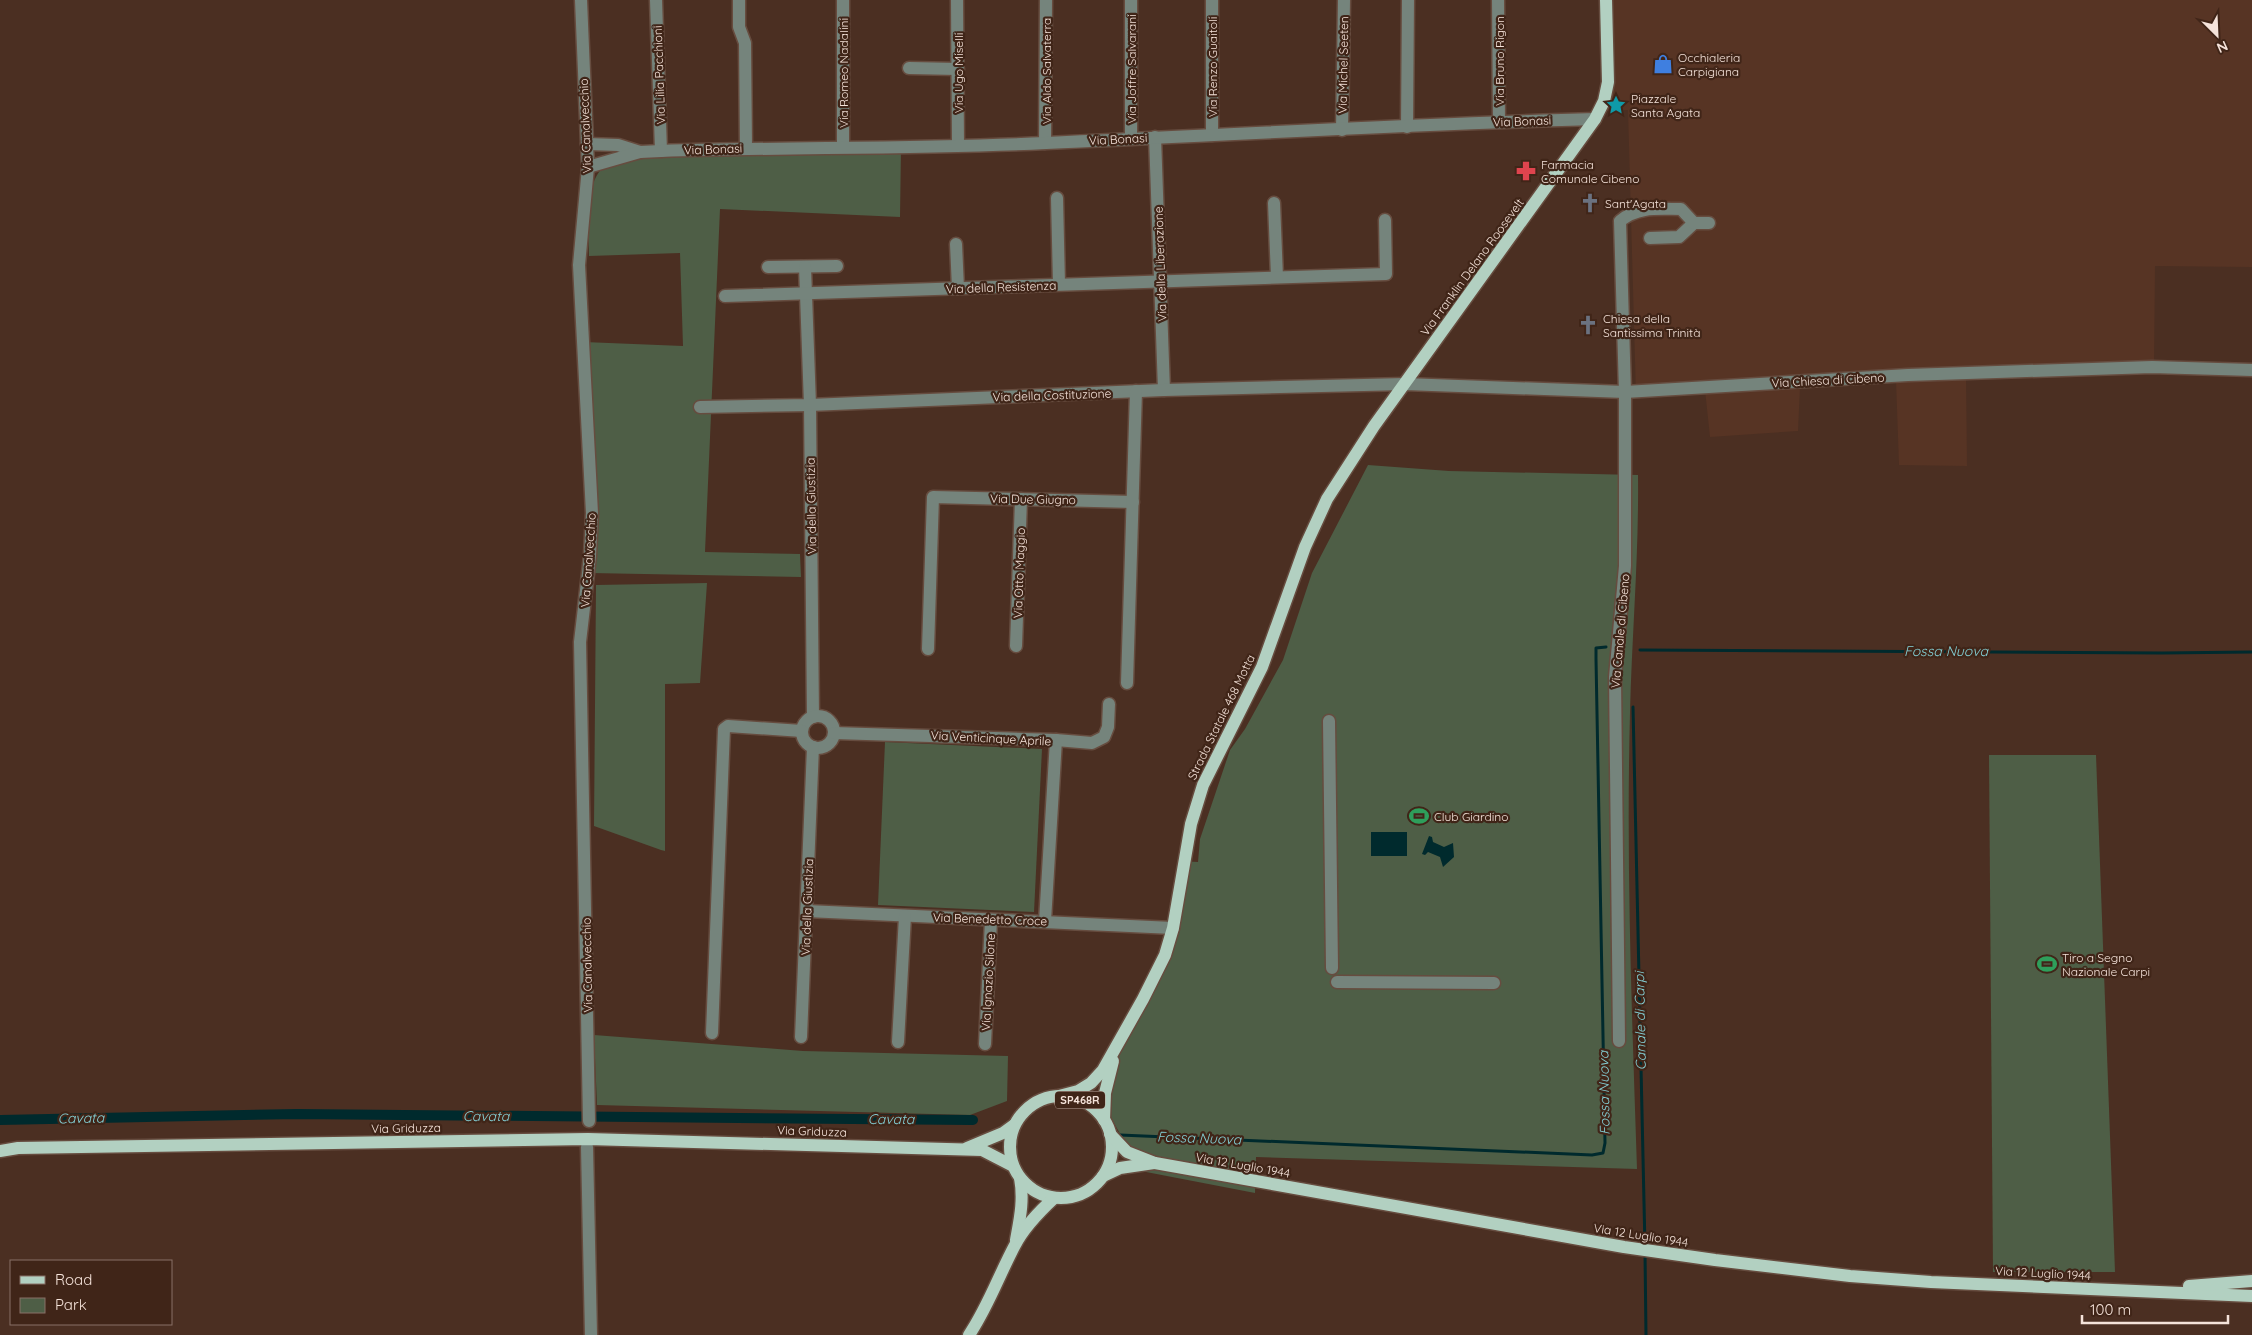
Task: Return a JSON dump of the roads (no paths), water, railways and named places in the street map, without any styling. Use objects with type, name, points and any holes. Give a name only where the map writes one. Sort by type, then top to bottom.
[{"type":"main road","name":"Via Franklin Delano Roosevelt","points":[[1405,384],[1595,119],[1604,101],[1608,82],[1606,0]]},
{"type":"main road","name":"Strada Statale 468 Motta","points":[[1115,1052],[1165,955],[1173,928],[1191,824],[1202,785],[1262,666],[1304,547],[1327,499],[1348,463],[1405,384]]},
{"type":"main road","points":[[1059,1096],[1078,1091],[1091,1082],[1103,1070],[1115,1052]]},
{"type":"main road","points":[[1104,1120],[1105,1094],[1115,1052]]},
{"type":"main road","name":"SP468R","points":[[1072,1097],[1084,1102],[1104,1120],[1110,1134],[1111,1156],[1103,1176],[1094,1186],[1082,1194],[1068,1198],[1054,1198],[1041,1195],[1029,1188],[1020,1178],[1013,1166],[1009,1152],[1010,1138],[1014,1125],[1022,1113],[1032,1104],[1045,1098],[1072,1097]]},
{"type":"main road","name":"Via Griduzza","points":[[963,1149],[1003,1133],[1014,1125]]},
{"type":"main road","points":[[1110,1134],[1128,1152],[1154,1163]]},
{"type":"main road","name":"Via Griduzza","points":[[0,1151],[28,1148],[588,1139],[982,1150],[1013,1166]]},
{"type":"main road","points":[[1103,1176],[1120,1168],[1154,1163]]},
{"type":"main road","name":"Via 12 Luglio 1944","points":[[1154,1163],[1656,1252],[1850,1276],[2252,1296]]},
{"type":"main road","name":"SP468R","points":[[1015,1244],[1022,1206],[1020,1178]]},
{"type":"main road","name":"SP468R","points":[[970,1335],[981,1318],[1015,1244],[1036,1215],[1054,1198]]},
{"type":"main road","name":"Via 12 Luglio 1944","points":[[2129,1291],[2252,1281]]},
{"type":"street","name":"Via Canalvecchio","points":[[581,0],[588,167],[579,265],[592,513],[590,556],[580,642],[589,1115]]},
{"type":"street","name":"Via Lilia Pacchioni","points":[[656,0],[661,151]]},
{"type":"street","points":[[739,0],[739,27],[745,43],[746,148]]},
{"type":"street","name":"Via Romeo Nadalini","points":[[843,0],[843,146]]},
{"type":"street","name":"Via Ugo Miselli","points":[[957,0],[958,145]]},
{"type":"street","name":"Via Aldo Salvaterra","points":[[1045,143],[1046,0]]},
{"type":"street","name":"Via Joffre Salvarani","points":[[1130,138],[1131,0]]},
{"type":"street","name":"Via Renzo Guaitoli","points":[[1212,0],[1212,135]]},
{"type":"street","name":"Via Michel Seeten","points":[[1342,130],[1344,0]]},
{"type":"street","points":[[1407,127],[1408,0]]},
{"type":"street","name":"Via Bruno Rigon","points":[[1498,0],[1499,121]]},
{"type":"street","points":[[909,68],[958,69]]},
{"type":"street","name":"Via Bonasi","points":[[588,167],[640,152],[746,148],[1045,143],[1407,127],[1499,121],[1595,119]]},
{"type":"street","name":"Via della Liberazione","points":[[1154,138],[1162,281],[1164,390]]},
{"type":"street","name":"Via Bonasi","points":[[586,144],[618,145],[640,152]]},
{"type":"street","points":[[1057,198],[1059,284]]},
{"type":"street","points":[[1274,203],[1277,277]]},
{"type":"street","name":"Via Canale di Cibeno","points":[[1619,1041],[1615,677],[1625,566],[1625,392],[1620,220],[1630,212],[1643,209],[1681,209],[1694,222]]},
{"type":"street","name":"Via della Resistenza","points":[[725,296],[804,295],[1059,284],[1386,274],[1385,220]]},
{"type":"street","points":[[1650,238],[1679,237],[1694,222],[1709,223]]},
{"type":"street","points":[[956,244],[958,288]]},
{"type":"street","points":[[768,267],[837,266]]},
{"type":"street","name":"Via della Giustizia","points":[[805,267],[804,295],[810,405],[813,717]]},
{"type":"street","name":"Via Chiesa di Cibeno","points":[[1405,384],[1625,392],[1908,375],[2152,368],[2252,370]]},
{"type":"street","name":"Via della Costituzione","points":[[700,407],[810,405],[1164,390],[1405,384]]},
{"type":"street","points":[[1127,683],[1136,391]]},
{"type":"street","name":"Via Due Giugno","points":[[928,648],[933,498],[1133,502]]},
{"type":"street","name":"Via Otto Maggio","points":[[1016,646],[1021,499]]},
{"type":"street","points":[[1056,740],[1092,743],[1104,737],[1108,727],[1109,704]]},
{"type":"street","points":[[813,717],[825,718],[830,722],[834,733],[832,740],[820,748],[807,744],[802,732],[804,725],[813,717]]},
{"type":"street","points":[[1329,721],[1332,968]]},
{"type":"street","points":[[712,1033],[724,729],[728,726],[802,732]]},
{"type":"street","name":"Via Venticinque Aprile","points":[[834,733],[1056,740],[1045,921]]},
{"type":"street","name":"Via della Giustizia","points":[[802,1036],[813,747]]},
{"type":"street","name":"Via Benedetto Croce","points":[[807,911],[1173,928]]},
{"type":"street","points":[[898,1042],[905,916]]},
{"type":"street","name":"Via Ignazio Silone","points":[[984,1044],[991,920]]},
{"type":"street","points":[[1337,982],[1494,983]]},
{"type":"street","points":[[587,1146],[591,1335]]},
{"type":"water","points":[[1371,832],[1407,832],[1407,856],[1371,856]]},
{"type":"water","points":[[1429,836],[1432,837],[1433,842],[1444,847],[1453,843],[1454,857],[1443,867],[1440,857],[1428,852],[1425,855],[1422,854]]},
{"type":"waterway","name":"Fossa Nuova","points":[[1120,1135],[1592,1155],[1603,1153],[1605,1143],[1596,648],[1606,647]]},
{"type":"waterway","name":"Fossa Nuova","points":[[1640,650],[2252,652]]},
{"type":"waterway","name":"Canale di Carpi","points":[[1633,707],[1645,1247]]},
{"type":"waterway","name":"Cavata","points":[[0,1120],[297,1114],[973,1120]]},
{"type":"waterway","name":"Canale di Carpi","points":[[1645,1253],[1646,1335]]},
{"type":"place","name":"Occhialeria Carpigiana","points":[[1663,64]]},
{"type":"place","name":"Piazzale Santa Agata","points":[[1616,105]]},
{"type":"place","name":"Farmacia Comunale Cibeno","points":[[1526,171]]},
{"type":"place","name":"Sant'Agata","points":[[1590,203]]},
{"type":"place","name":"Chiesa della Santissima Trinità","points":[[1588,325]]},
{"type":"place","name":"Club Giardino","points":[[1419,816]]},
{"type":"place","name":"Tiro a Segno Nazionale Carpi","points":[[2047,964]]}]
